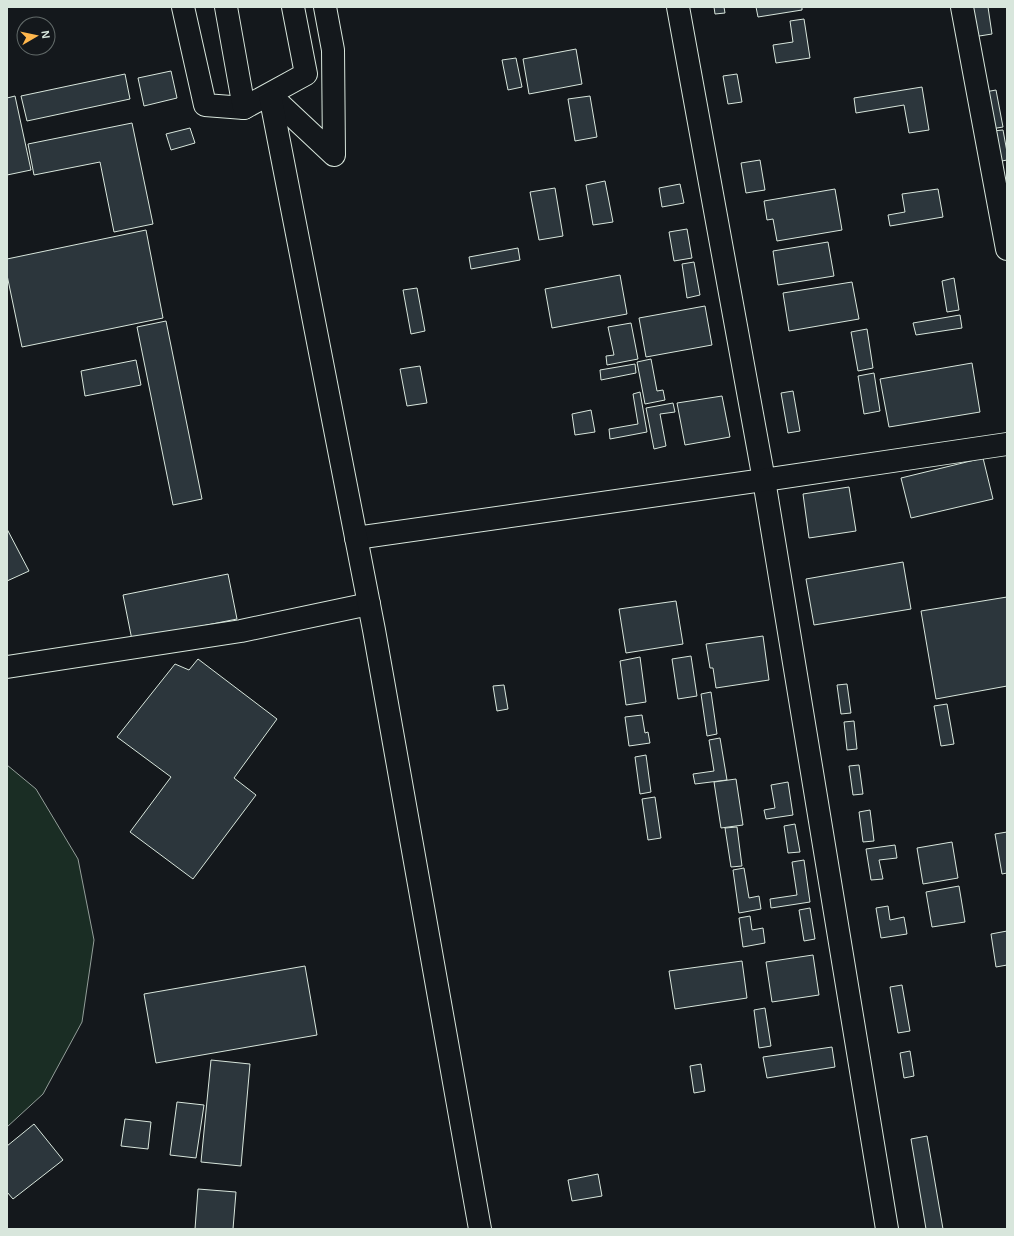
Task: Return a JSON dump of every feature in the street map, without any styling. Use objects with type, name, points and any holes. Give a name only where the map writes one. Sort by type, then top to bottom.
[{"type":"street","points":[[183,7],[205,105],[244,108],[306,74],[293,7]]},
{"type":"street","points":[[226,7],[244,108]]},
{"type":"street","points":[[270,95],[334,155],[333,50],[324,7]]},
{"type":"street","points":[[678,7],[764,480],[887,1229]]},
{"type":"street","points":[[962,7],[1007,249]]},
{"type":"street","points":[[270,95],[369,604],[480,1229]]},
{"type":"street","points":[[356,538],[1007,444]]},
{"type":"street","points":[[7,667],[240,631],[369,604]]},
{"type":"green space","points":[[7,765],[36,789],[78,859],[94,940],[82,1022],[43,1094],[7,1127]]},
{"type":"building","points":[[714,7],[724,7],[725,13],[715,14]]},
{"type":"building","points":[[756,7],[802,7],[802,10],[758,17]]},
{"type":"building","points":[[968,7],[988,7],[992,34],[973,37]]},
{"type":"building","points":[[804,19],[810,58],[776,63],[773,45],[793,42],[790,21]]},
{"type":"building","points":[[576,49],[582,84],[529,94],[523,59]]},
{"type":"building","points":[[516,58],[522,87],[508,90],[502,60]]},
{"type":"building","points":[[171,71],[177,98],[144,106],[138,78]]},
{"type":"building","points":[[125,74],[130,99],[27,121],[21,96]]},
{"type":"building","points":[[737,74],[742,102],[728,104],[723,76]]},
{"type":"building","points":[[922,87],[929,130],[909,133],[904,105],[856,113],[854,98]]},
{"type":"building","points":[[996,90],[1003,127],[991,129],[985,92]]},
{"type":"building","points":[[15,96],[31,170],[7,175],[7,98]]},
{"type":"building","points":[[590,96],[597,137],[575,141],[568,99]]},
{"type":"building","points":[[132,123],[153,224],[114,232],[100,162],[34,175],[28,144]]},
{"type":"building","points":[[190,128],[195,143],[171,150],[166,134]]},
{"type":"building","points":[[1003,130],[1007,160],[997,162],[992,131]]},
{"type":"building","points":[[760,160],[765,190],[746,193],[741,163]]},
{"type":"building","points":[[605,181],[613,222],[593,225],[586,185]]},
{"type":"building","points":[[680,184],[684,203],[662,207],[659,188]]},
{"type":"building","points":[[555,188],[563,236],[539,240],[530,192]]},
{"type":"building","points":[[835,189],[842,230],[777,241],[773,219],[767,220],[764,201]]},
{"type":"building","points":[[938,189],[943,217],[890,226],[888,215],[905,212],[902,194]]},
{"type":"building","points":[[687,229],[692,258],[674,261],[669,232]]},
{"type":"building","points":[[146,230],[163,318],[22,347],[7,275],[7,259]]},
{"type":"building","points":[[828,242],[834,276],[778,285],[773,251]]},
{"type":"building","points":[[518,248],[520,260],[471,269],[469,257]]},
{"type":"building","points":[[694,262],[700,295],[687,298],[682,264]]},
{"type":"building","points":[[620,275],[627,314],[552,328],[545,289]]},
{"type":"building","points":[[954,278],[959,310],[947,312],[942,281]]},
{"type":"building","points":[[852,282],[859,319],[789,331],[783,293]]},
{"type":"building","points":[[417,288],[425,331],[411,334],[403,290]]},
{"type":"building","points":[[705,306],[712,345],[646,357],[639,318]]},
{"type":"building","points":[[960,315],[962,328],[916,335],[913,323]]},
{"type":"building","points":[[166,321],[202,499],[173,505],[137,327]]},
{"type":"building","points":[[631,323],[638,359],[607,365],[606,356],[614,355],[608,327]]},
{"type":"building","points":[[867,329],[873,368],[858,371],[851,332]]},
{"type":"building","points":[[651,359],[657,391],[663,390],[665,400],[645,404],[637,362]]},
{"type":"building","points":[[136,360],[141,385],[85,396],[81,371]]},
{"type":"building","points":[[972,363],[980,412],[889,427],[880,379]]},
{"type":"building","points":[[635,364],[636,373],[601,380],[600,370]]},
{"type":"building","points":[[420,366],[427,403],[407,406],[400,369]]},
{"type":"building","points":[[874,373],[880,411],[864,414],[858,376]]},
{"type":"building","points":[[793,391],[800,431],[788,433],[781,393]]},
{"type":"building","points":[[640,392],[647,432],[610,439],[609,429],[638,424],[633,394]]},
{"type":"building","points":[[722,396],[730,437],[685,445],[677,403]]},
{"type":"building","points":[[673,403],[675,412],[660,414],[666,446],[654,449],[646,408]]},
{"type":"building","points":[[591,410],[595,432],[575,435],[572,414]]},
{"type":"building","points":[[983,458],[993,499],[911,518],[901,478]]},
{"type":"building","points":[[849,487],[856,531],[809,538],[803,494]]},
{"type":"building","points":[[7,529],[29,571],[7,581]]},
{"type":"building","points":[[903,562],[911,609],[814,625],[806,579]]},
{"type":"building","points":[[228,574],[237,619],[132,640],[123,595]]},
{"type":"building","points":[[1007,597],[1007,686],[936,699],[921,611]]},
{"type":"building","points":[[676,601],[683,644],[626,653],[619,609]]},
{"type":"building","points":[[763,636],[769,680],[716,688],[713,668],[710,668],[706,644]]},
{"type":"building","points":[[691,656],[697,696],[678,699],[672,659]]},
{"type":"building","points":[[640,657],[646,702],[626,705],[620,661]]},
{"type":"building","points":[[198,659],[277,719],[234,778],[256,795],[193,879],[130,832],[171,777],[117,737],[175,664],[189,670]]},
{"type":"building","points":[[847,684],[851,713],[841,714],[837,685]]},
{"type":"building","points":[[504,685],[508,709],[497,711],[493,686]]},
{"type":"building","points":[[711,692],[717,734],[707,736],[701,694]]},
{"type":"building","points":[[947,704],[954,744],[941,746],[934,706]]},
{"type":"building","points":[[642,715],[645,733],[648,732],[650,743],[629,746],[625,717]]},
{"type":"building","points":[[854,721],[857,749],[847,750],[844,722]]},
{"type":"building","points":[[720,738],[727,780],[695,784],[693,774],[714,771],[709,740]]},
{"type":"building","points":[[646,755],[651,792],[640,794],[635,757]]},
{"type":"building","points":[[859,765],[863,794],[853,795],[849,766]]},
{"type":"building","points":[[736,779],[743,825],[721,828],[714,782]]},
{"type":"building","points":[[788,782],[793,815],[766,819],[764,810],[775,808],[771,785]]},
{"type":"building","points":[[655,797],[661,838],[648,840],[642,799]]},
{"type":"building","points":[[870,810],[874,841],[863,842],[859,812]]},
{"type":"building","points":[[795,824],[800,852],[788,853],[784,826]]},
{"type":"building","points":[[737,827],[742,866],[731,867],[725,828]]},
{"type":"building","points":[[1007,832],[1007,873],[1002,874],[995,834]]},
{"type":"building","points":[[952,842],[958,878],[923,884],[917,848]]},
{"type":"building","points":[[895,845],[897,858],[879,860],[883,879],[871,880],[866,849]]},
{"type":"building","points":[[804,860],[810,902],[771,908],[770,899],[797,895],[792,862]]},
{"type":"building","points":[[744,868],[749,898],[759,896],[761,909],[739,913],[733,870]]},
{"type":"building","points":[[959,886],[965,922],[932,927],[926,892]]},
{"type":"building","points":[[888,906],[890,920],[904,917],[907,934],[881,938],[876,908]]},
{"type":"building","points":[[810,908],[815,939],[804,941],[799,910]]},
{"type":"building","points":[[750,916],[752,930],[763,928],[765,943],[743,947],[739,918]]},
{"type":"building","points":[[1007,931],[1007,965],[996,967],[991,934]]},
{"type":"building","points":[[813,955],[819,995],[772,1002],[766,962]]},
{"type":"building","points":[[742,961],[747,998],[675,1009],[669,971]]},
{"type":"building","points":[[305,966],[317,1035],[156,1063],[144,994]]},
{"type":"building","points":[[902,985],[910,1031],[898,1033],[890,987]]},
{"type":"building","points":[[765,1008],[771,1046],[759,1048],[754,1010]]},
{"type":"building","points":[[832,1047],[835,1067],[767,1078],[763,1057]]},
{"type":"building","points":[[910,1051],[914,1076],[904,1078],[900,1053]]},
{"type":"building","points":[[211,1060],[250,1064],[241,1166],[201,1162]]},
{"type":"building","points":[[701,1064],[705,1091],[694,1093],[690,1066]]},
{"type":"building","points":[[177,1102],[204,1105],[196,1158],[170,1155]]},
{"type":"building","points":[[125,1119],[151,1122],[148,1149],[121,1146]]},
{"type":"building","points":[[34,1124],[63,1160],[13,1199],[7,1192],[7,1146]]},
{"type":"building","points":[[927,1136],[943,1229],[926,1229],[911,1139]]},
{"type":"building","points":[[598,1174],[602,1196],[572,1201],[568,1180]]},
{"type":"building","points":[[198,1189],[236,1192],[233,1229],[195,1229]]}]
